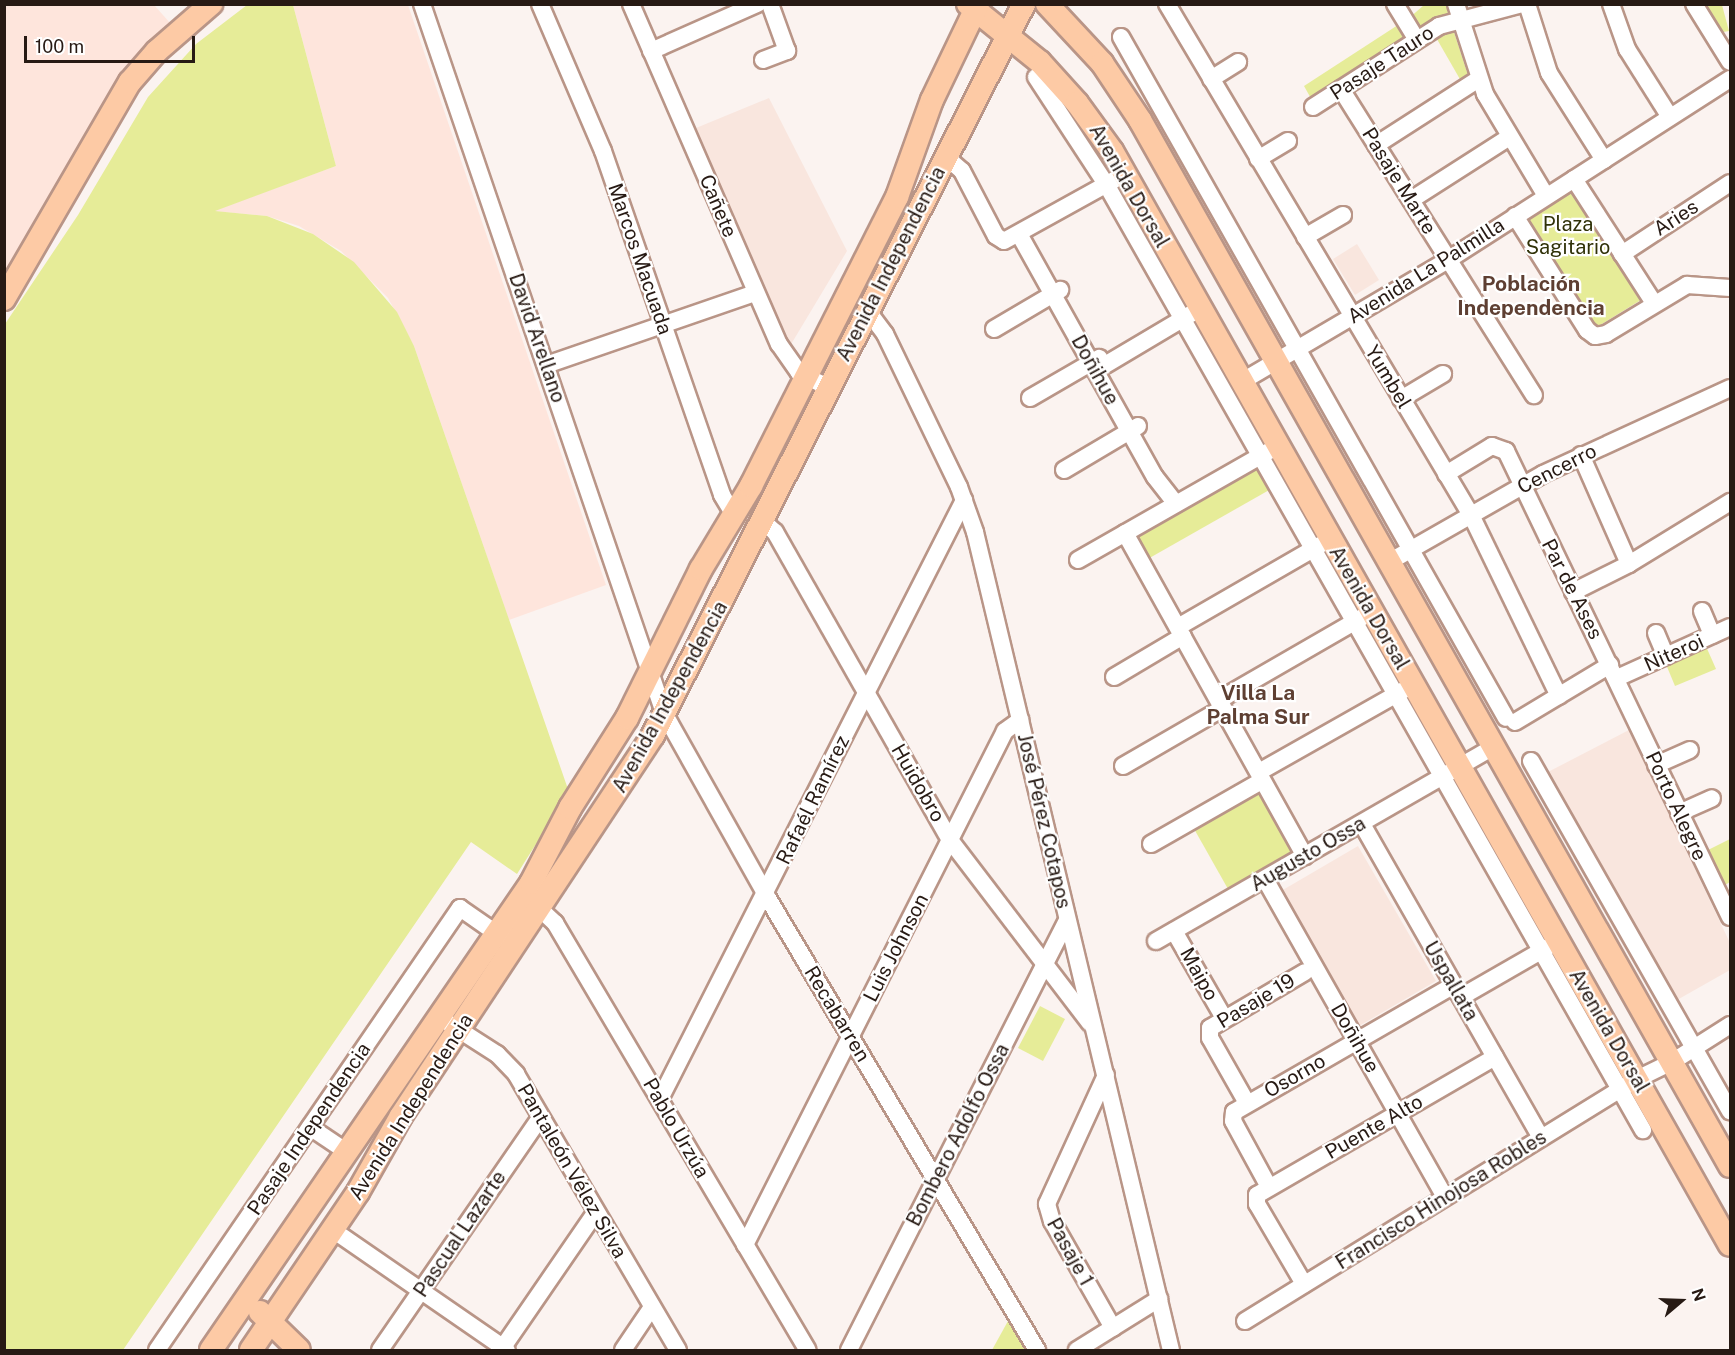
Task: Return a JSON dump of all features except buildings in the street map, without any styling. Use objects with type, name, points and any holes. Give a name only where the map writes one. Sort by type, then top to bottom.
[{"type":"main road","points":[[4,299],[130,82],[157,51],[211,4]]},
{"type":"main road","name":"Avenida Independencia","points":[[250,1350],[333,1230],[401,1116],[624,784],[664,713],[763,521],[828,387],[1024,4]]},
{"type":"main road","name":"Avenida Dorsal","points":[[1047,4],[1089,47],[1128,99],[1492,748],[1731,1166]]},
{"type":"main road","name":"Avenida Independencia","points":[[211,1350],[547,856],[570,808],[652,671],[701,569],[734,515],[897,197],[932,100],[974,6]]},
{"type":"main road","name":"Avenida Dorsal","points":[[974,6],[1010,35],[1077,103],[1115,179],[1191,314],[1241,382],[1268,451],[1628,1084],[1731,1245]]},
{"type":"main road","points":[[243,1303],[271,1320],[299,1350]]},
{"type":"street","name":"David Arellano","points":[[422,4],[652,671]]},
{"type":"street","name":"Marcos Macuada","points":[[540,4],[603,152],[722,495],[734,515]]},
{"type":"street","name":"Cañete","points":[[631,4],[755,293],[789,362],[806,378],[828,387]]},
{"type":"street","points":[[651,51],[758,4],[770,57],[787,51],[770,4]]},
{"type":"street","name":"Yumbel","points":[[1167,4],[1471,515],[1559,696]]},
{"type":"street","points":[[1395,4],[1417,40]]},
{"type":"street","name":"Pasaje Tauro","points":[[1313,107],[1458,11],[1522,4]]},
{"type":"street","points":[[1527,4],[1549,73],[1604,160]]},
{"type":"street","points":[[1611,4],[1627,49],[1670,117]]},
{"type":"street","points":[[1694,4],[1731,62]]},
{"type":"street","points":[[1458,11],[1479,80],[1508,138],[1546,196]]},
{"type":"street","points":[[1121,37],[1410,550]]},
{"type":"street","points":[[1210,79],[1238,62]]},
{"type":"street","name":"Avenida Dorsal","points":[[1036,77],[1115,179]]},
{"type":"street","name":"Avenida La Palmilla","points":[[1241,382],[1448,260],[1731,79]]},
{"type":"street","points":[[1376,145],[1479,80]]},
{"type":"street","name":"Pasaje Marte","points":[[1341,89],[1534,395]]},
{"type":"street","points":[[1411,200],[1508,138]]},
{"type":"street","points":[[1258,159],[1288,141]]},
{"type":"street","name":"Doñihue","points":[[946,157],[962,171],[998,239],[1016,235],[1056,291],[1178,502]]},
{"type":"street","points":[[1016,235],[1115,179]]},
{"type":"street","points":[[1574,179],[1654,303]]},
{"type":"street","name":"Aries","points":[[1622,254],[1730,186]]},
{"type":"street","points":[[1305,237],[1343,215]]},
{"type":"street","points":[[1515,216],[1592,334],[1603,336],[1687,285],[1731,288]]},
{"type":"street","points":[[994,329],[1056,291]]},
{"type":"street","points":[[546,365],[755,293]]},
{"type":"street","name":"José Pérez Cotapos","points":[[867,310],[881,326],[964,500],[983,561],[1171,1350]]},
{"type":"street","points":[[1030,398],[1191,314]]},
{"type":"street","name":"Avenida Dorsal","points":[[1191,314],[1268,451]]},
{"type":"street","points":[[1401,399],[1443,374]]},
{"type":"street","name":"Cencerro","points":[[1389,562],[1521,486],[1581,455],[1731,388]]},
{"type":"street","points":[[1064,470],[1134,428]]},
{"type":"street","name":"Par de Ases","points":[[1446,474],[1499,446],[1506,451],[1521,486],[1617,679]]},
{"type":"street","points":[[1078,560],[1268,451]]},
{"type":"street","points":[[1581,455],[1629,564]]},
{"type":"street","name":"Rafaél Ramírez","points":[[660,1099],[766,895],[964,500]]},
{"type":"street","points":[[1574,592],[1629,564],[1731,502]]},
{"type":"street","name":"Huidobro","points":[[763,521],[775,532],[950,840],[1095,1031]]},
{"type":"street","points":[[1125,532],[1178,635],[1305,856]]},
{"type":"street","points":[[1114,676],[1322,544]]},
{"type":"street","name":"Niteroi","points":[[1410,550],[1511,720],[1559,696],[1617,679],[1731,627]]},
{"type":"street","points":[[1148,596],[1178,635]]},
{"type":"street","points":[[1702,611],[1712,635]]},
{"type":"street","points":[[1123,766],[1363,617]]},
{"type":"street","points":[[1656,633],[1666,656]]},
{"type":"street","name":"Recabarren","points":[[652,671],[664,713],[766,895],[1037,1350]]},
{"type":"street","name":"Porto Alegre","points":[[1617,679],[1679,813],[1726,894],[1731,917]]},
{"type":"street","points":[[1151,844],[1261,781],[1405,690]]},
{"type":"street","name":"Luis Johnson","points":[[745,1245],[1005,731],[1020,720]]},
{"type":"street","points":[[1452,773],[1492,748]]},
{"type":"street","points":[[1656,765],[1690,750]]},
{"type":"street","points":[[1506,771],[1535,768],[1731,1111]]},
{"type":"street","name":"Augusto Ossa","points":[[1156,941],[1452,773]]},
{"type":"street","points":[[1679,813],[1712,798]]},
{"type":"street","name":"Uspallata","points":[[1362,824],[1541,1138]]},
{"type":"street","name":"Doñihue","points":[[1260,882],[1305,972],[1352,1043]]},
{"type":"street","name":"Doñihue","points":[[1260,882],[1393,1116],[1445,1197]]},
{"type":"street","name":"Pasaje Independencia","points":[[157,1350],[460,908],[496,933]]},
{"type":"street","name":"Pablo Urzúa","points":[[540,909],[555,923],[808,1350]]},
{"type":"street","name":"Bombero Adolfo Ossa","points":[[849,1350],[1067,920]]},
{"type":"street","name":"Maipo","points":[[1174,931],[1224,1018]]},
{"type":"street","name":"Osorno","points":[[1269,1187],[1233,1114],[1247,1103],[1352,1043],[1549,946]]},
{"type":"street","name":"Avenida Dorsal","points":[[1635,997],[1647,964]]},
{"type":"street","name":"Pasaje 19","points":[[1209,1030],[1224,1018],[1305,972]]},
{"type":"street","name":"Pantaleón Vélez Silva","points":[[439,1017],[511,1068],[678,1350]]},
{"type":"street","name":"Francisco Hinojosa Robles","points":[[1245,1321],[1628,1084],[1672,1062],[1731,1025]]},
{"type":"street","name":"Maipo","points":[[1209,1030],[1247,1103]]},
{"type":"street","name":"Puente Alto","points":[[1304,1284],[1256,1198],[1269,1187],[1495,1058]]},
{"type":"street","name":"Pasaje 1","points":[[1106,1075],[1047,1204],[1052,1221],[1113,1328]]},
{"type":"street","name":"Avenida Dorsal","points":[[1628,1084],[1643,1130]]},
{"type":"street","name":"Pascual Lazarte","points":[[380,1350],[541,1117]]},
{"type":"street","points":[[310,1127],[347,1152]]},
{"type":"street","points":[[333,1230],[504,1350],[596,1212]]},
{"type":"street","points":[[1077,1350],[1159,1299]]},
{"type":"street","points":[[622,1350],[652,1307]]},
{"type":"shaded area","points":[[5,5],[154,5],[171,24],[5,276]]},
{"type":"shaded area","points":[[293,5],[408,5],[606,585],[509,620],[414,346],[388,298],[341,251],[299,226],[267,216],[213,211],[336,166]]},
{"type":"shaded area","points":[[769,98],[847,251],[790,346],[696,128]]},
{"type":"shaded area","points":[[1357,244],[1379,280],[1355,295],[1333,259]]},
{"type":"shaded area","points":[[1629,730],[1730,943],[1730,970],[1677,1000],[1548,772]]},
{"type":"shaded area","points":[[1358,846],[1436,981],[1354,1029],[1276,894]]},
{"type":"green space","points":[[247,5],[293,5],[336,166],[215,211],[267,216],[313,234],[354,262],[397,312],[414,346],[569,792],[517,874],[471,842],[123,1350],[5,1350],[5,324],[78,215],[148,97],[196,44]]},
{"type":"green space","points":[[1424,5],[1446,5],[1449,17],[1417,34],[1408,19]]},
{"type":"green space","points":[[1699,5],[1722,5],[1729,31],[1718,33]]},
{"type":"green space","points":[[1401,23],[1411,39],[1313,102],[1304,86]]},
{"type":"green space","points":[[1452,26],[1469,78],[1461,81],[1434,34]]},
{"type":"green space","name":"Plaza Sagitario","points":[[1572,188],[1641,300],[1592,330],[1523,219]]},
{"type":"green space","points":[[1256,465],[1271,489],[1146,560],[1132,536]]},
{"type":"green space","points":[[1705,644],[1716,669],[1675,686],[1665,662]]},
{"type":"green space","points":[[1257,791],[1292,853],[1228,889],[1193,827]]},
{"type":"green space","points":[[1730,839],[1730,882],[1725,885],[1708,850]]},
{"type":"green space","points":[[1040,1006],[1065,1019],[1043,1061],[1018,1048]]},
{"type":"green space","points":[[1008,1321],[1027,1350],[992,1350]]},
{"type":"district","name":"Población Independencia","points":[[1531,296]]},
{"type":"district","name":"Villa La Palma Sur","points":[[1258,705]]}]
